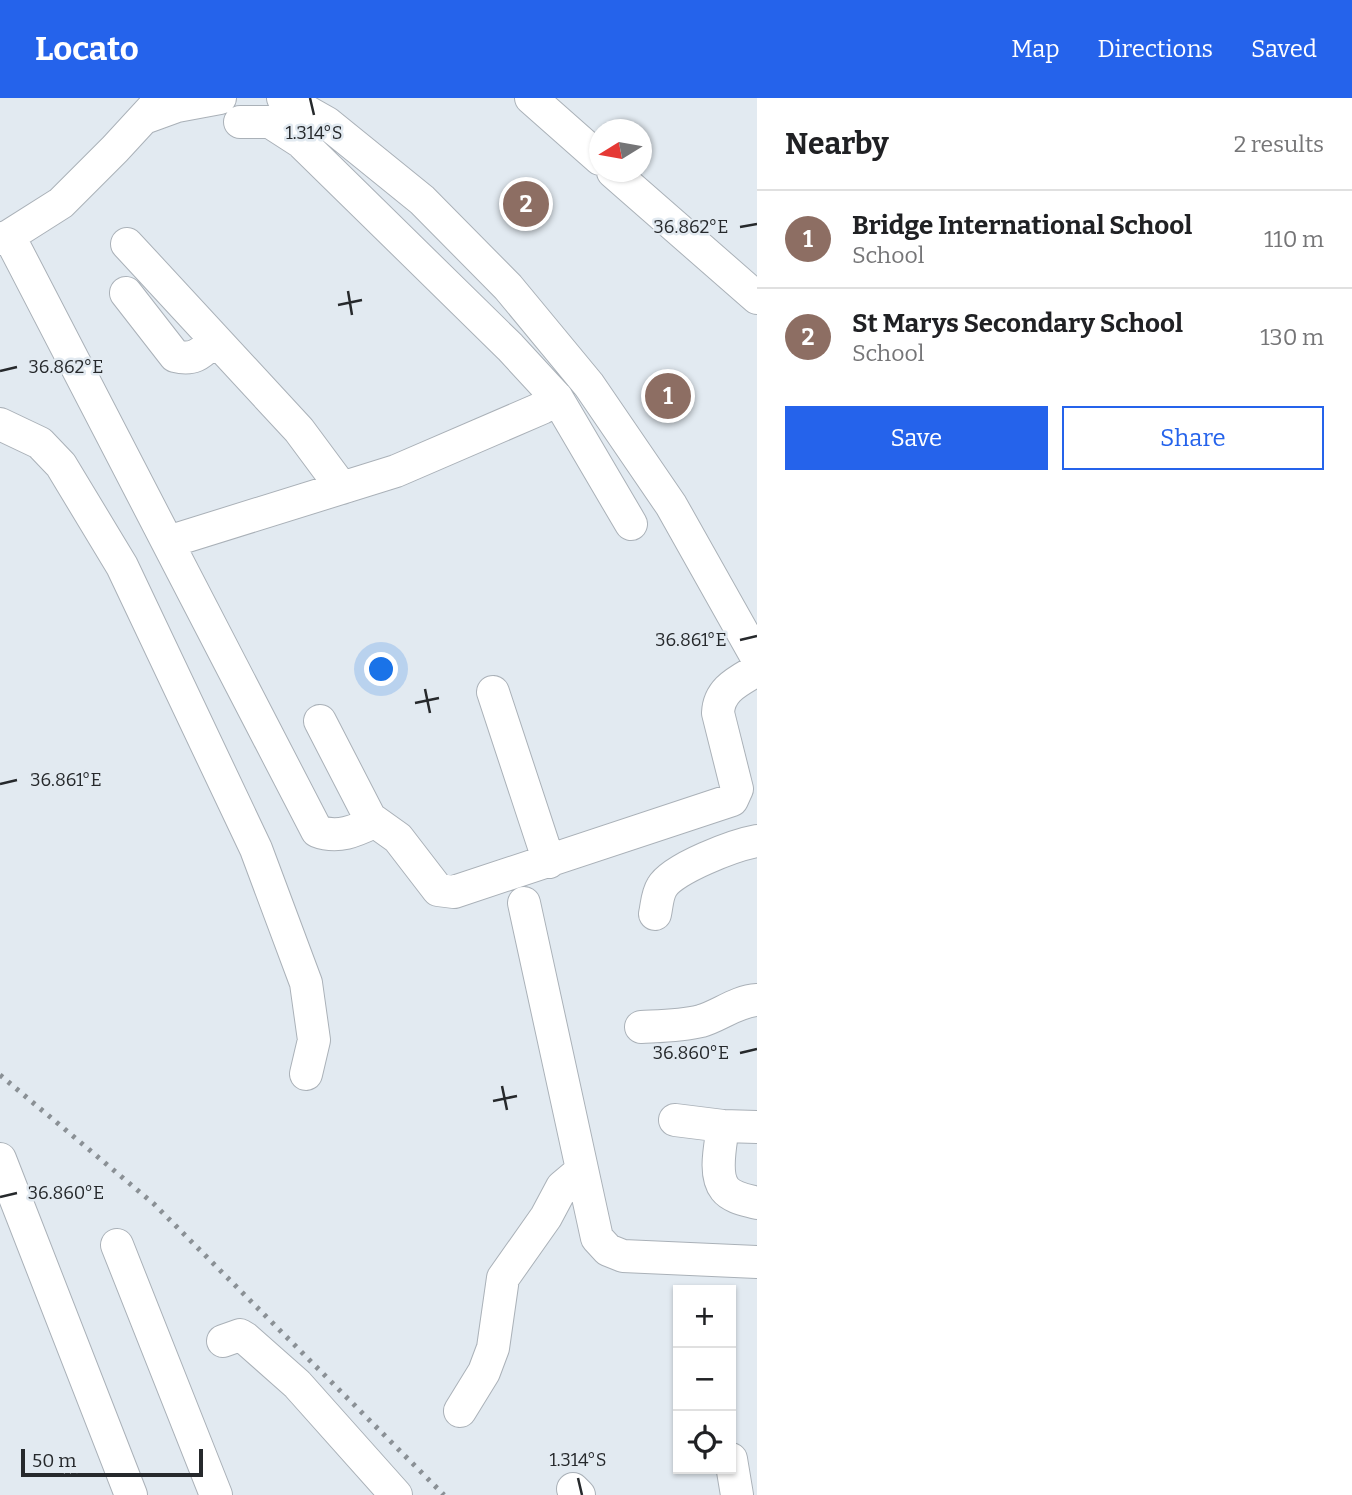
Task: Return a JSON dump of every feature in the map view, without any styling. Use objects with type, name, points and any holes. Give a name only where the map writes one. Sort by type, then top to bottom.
[{"type":"street","points":[[220,98],[153,108],[61,203],[5,237],[317,831],[344,834],[374,822]]},
{"type":"street","points":[[283,98],[327,122],[422,200],[508,287],[589,385],[671,505],[757,658]]},
{"type":"street","points":[[533,99],[589,149]]},
{"type":"street","points":[[240,122],[270,122],[301,142],[510,347],[556,398],[631,524]]},
{"type":"street","points":[[624,182],[757,298]]},
{"type":"street","points":[[127,244],[299,430],[342,488]]},
{"type":"street","points":[[126,293],[175,356],[197,357],[215,340]]},
{"type":"street","points":[[167,542],[396,471],[542,408],[556,398]]},
{"type":"street","points":[[0,424],[40,443],[61,465],[122,566],[250,837],[306,983],[314,1041],[306,1074]]},
{"type":"street","points":[[320,721],[374,822],[387,828],[398,838],[438,890],[444,892],[469,889],[732,800],[737,789],[718,713],[719,703],[725,691],[757,670]]},
{"type":"street","points":[[493,692],[549,862]]},
{"type":"street","points":[[656,914],[657,898],[663,883],[697,862],[757,841]]},
{"type":"street","points":[[524,903],[597,1238],[608,1250],[623,1256],[757,1262]]},
{"type":"street","points":[[641,1027],[681,1025],[757,1000]]},
{"type":"street","points":[[675,1120],[757,1127]]},
{"type":"street","points":[[723,1126],[719,1169],[725,1189],[736,1197],[757,1203]]},
{"type":"street","points":[[0,1159],[131,1495]]},
{"type":"street","points":[[460,1412],[484,1372],[493,1348],[503,1278],[546,1217],[562,1187],[581,1171]]},
{"type":"street","points":[[117,1245],[216,1495]]},
{"type":"street","points":[[223,1341],[240,1335],[297,1384],[396,1495]]},
{"type":"street","points":[[734,1474],[737,1495]]},
{"type":"railway","points":[[0,1075],[154,1204],[444,1495]]},
{"type":"place","name":"St Marys Secondary School","points":[[526,204]]},
{"type":"place","name":"Bridge International School","points":[[668,396]]}]
